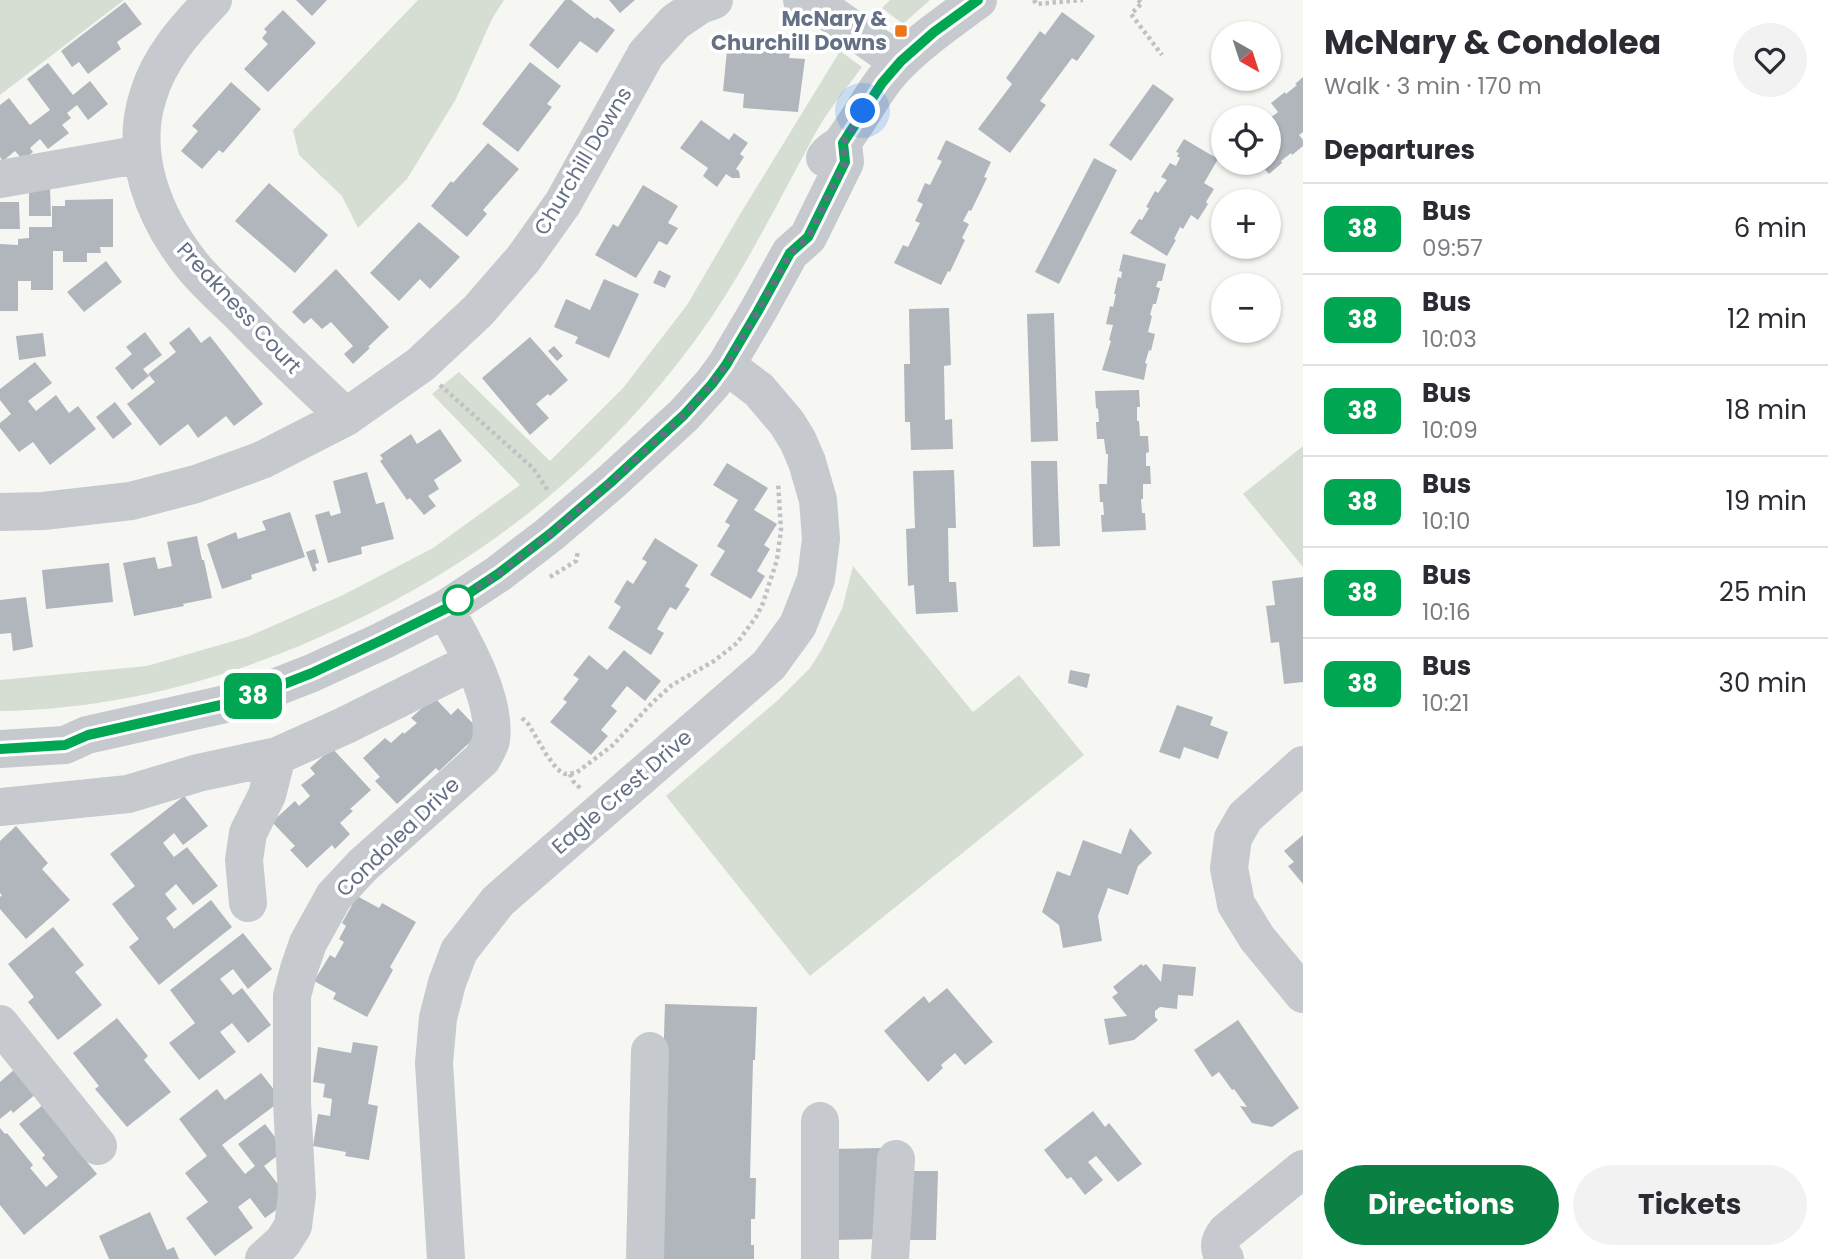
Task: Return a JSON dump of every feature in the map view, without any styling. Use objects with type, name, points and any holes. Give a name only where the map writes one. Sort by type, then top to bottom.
[{"type":"street","name":"Churchill Downs","points":[[0,512],[131,501],[196,484],[262,460],[346,417],[420,365],[478,311],[524,258],[563,203],[646,54],[675,22],[700,5],[714,0]]},
{"type":"street","points":[[802,0],[824,9],[901,61]]},
{"type":"street","points":[[0,749],[65,745],[88,735],[256,695],[312,673],[445,609],[498,574],[610,483],[684,415],[712,384],[726,365],[790,253],[789,227],[827,154],[843,143],[882,83],[901,61],[934,32],[978,0]]},
{"type":"street","name":"Preakness Court","points":[[201,4],[156,75],[148,95],[142,119],[141,144],[150,190],[166,226],[192,265],[281,356],[346,417]]},
{"type":"street","points":[[0,179],[142,154]]},
{"type":"street","name":"Eagle Crest Drive","points":[[446,1259],[434,1063],[438,1018],[459,951],[498,901],[769,665],[798,625],[816,579],[821,539],[818,500],[807,462],[787,423],[773,405],[745,378],[726,365]]},
{"type":"street","name":"Condolea Drive","points":[[264,1259],[283,1242],[293,1226],[297,1195],[292,1102],[292,996],[308,943],[334,896],[363,865],[482,759],[491,743],[492,716],[472,662],[445,609]]},
{"type":"street","points":[[0,807],[128,794],[198,773],[277,756],[472,662]]},
{"type":"street","points":[[0,726],[75,723],[88,735]]},
{"type":"street","points":[[248,903],[244,860],[248,833],[267,795],[277,756]]},
{"type":"street","points":[[1303,765],[1245,817],[1233,838],[1230,868],[1236,904],[1256,938],[1303,994]]},
{"type":"street","points":[[0,1024],[98,1146]]},
{"type":"street","points":[[645,1259],[650,1051]]},
{"type":"street","points":[[820,1121],[820,1259]]},
{"type":"street","points":[[890,1259],[896,1159]]},
{"type":"street","points":[[1222,1252],[1221,1238],[1226,1232],[1303,1170]]},
{"type":"path","points":[[1034,0],[1036,4],[1083,0]]},
{"type":"path","points":[[1138,0],[1142,3],[1131,14],[1162,55]]},
{"type":"path","points":[[420,365],[533,468],[549,492]]},
{"type":"path","points":[[520,717],[529,724],[557,769],[565,774],[576,773],[613,745],[672,685],[737,643],[756,617],[771,585],[781,530],[777,462],[797,441]]},
{"type":"shaded area","points":[[0,0],[124,0],[0,95]]},
{"type":"shaded area","points":[[418,0],[504,0],[492,19],[456,99],[407,179],[358,228],[342,196],[299,155],[293,130]]},
{"type":"shaded area","points":[[890,0],[930,0],[903,24],[882,8]]},
{"type":"shaded area","points":[[840,51],[862,67],[821,124],[725,297],[663,382],[625,425],[542,503],[449,569],[399,598],[305,644],[221,675],[134,697],[45,709],[0,711],[0,680],[147,666],[247,637],[343,595],[433,548],[520,485],[432,394],[459,372],[550,461],[623,388],[687,305]]},
{"type":"shaded area","points":[[1303,446],[1303,567],[1243,494]]},
{"type":"shaded area","points":[[853,566],[973,712],[1019,675],[1084,755],[810,976],[666,796],[778,700],[810,668],[842,609]]},
{"type":"building","points":[[296,0],[327,0],[312,16]]},
{"type":"building","points":[[565,0],[571,0],[595,19],[597,17],[615,30],[597,53],[580,41],[558,69],[529,45]]},
{"type":"building","points":[[609,0],[635,0],[620,13]]},
{"type":"building","points":[[125,2],[142,24],[117,42],[121,49],[88,74],[79,62],[72,67],[61,51]]},
{"type":"building","points":[[283,10],[316,43],[268,92],[244,69],[268,44],[262,38],[267,32],[264,29]]},
{"type":"building","points":[[1062,12],[1095,36],[1077,61],[1072,58],[1040,101],[1046,105],[1010,153],[978,129],[1012,84],[1006,78],[1040,31],[1045,35]]},
{"type":"building","points":[[727,50],[761,54],[762,50],[790,53],[789,58],[805,59],[798,112],[743,108],[744,94],[723,91]]},
{"type":"building","points":[[530,62],[561,86],[547,104],[552,107],[518,152],[482,124]]},
{"type":"building","points":[[48,63],[73,95],[90,81],[108,104],[88,120],[77,105],[67,113],[71,118],[62,125],[69,133],[48,149],[40,139],[30,148],[33,152],[23,160],[15,151],[3,161],[0,157],[0,105],[9,98],[30,125],[50,110],[27,79]]},
{"type":"building","points":[[1303,77],[1303,132],[1299,135],[1303,146],[1281,161],[1281,105],[1271,103],[1285,92],[1286,94],[1297,85],[1295,84]]},
{"type":"building","points":[[231,82],[261,109],[223,153],[219,150],[202,169],[181,151],[198,131],[192,126]]},
{"type":"building","points":[[1153,84],[1174,99],[1131,161],[1109,145]]},
{"type":"building","points":[[701,120],[729,140],[734,133],[748,143],[740,154],[744,157],[736,169],[740,178],[732,178],[726,174],[717,187],[703,176],[708,168],[680,148]]},
{"type":"building","points":[[1184,139],[1211,155],[1211,171],[1204,183],[1214,189],[1211,189],[1206,202],[1208,204],[1198,220],[1191,215],[1183,229],[1180,227],[1167,256],[1130,233],[1139,219],[1142,220],[1155,191],[1158,193],[1167,180],[1161,177],[1170,163],[1176,166],[1180,158],[1176,152]]},
{"type":"building","points":[[946,140],[991,162],[984,177],[987,178],[971,211],[969,210],[963,221],[969,224],[962,238],[965,240],[941,285],[894,263],[903,245],[908,247],[920,223],[915,221],[923,204],[917,201],[925,183],[930,185],[942,161],[937,159]]},
{"type":"building","points":[[488,143],[519,169],[483,210],[487,214],[467,237],[431,206]]},
{"type":"building","points":[[1094,158],[1117,170],[1059,284],[1035,272]]},
{"type":"building","points":[[269,183],[328,235],[295,273],[235,221]]},
{"type":"building","points":[[643,185],[678,206],[668,223],[678,228],[667,245],[659,241],[636,278],[595,255],[613,224],[618,227]]},
{"type":"building","points":[[29,189],[50,189],[51,216],[29,216]]},
{"type":"building","points":[[113,199],[113,247],[100,247],[101,253],[87,253],[87,262],[63,262],[63,251],[53,251],[53,290],[31,290],[31,281],[18,281],[18,311],[0,311],[0,244],[18,245],[18,239],[29,238],[29,227],[52,227],[52,206],[65,206],[65,200]]},
{"type":"building","points":[[0,202],[19,202],[20,229],[0,229]]},
{"type":"building","points":[[419,222],[460,257],[430,289],[420,279],[399,301],[370,273]]},
{"type":"building","points":[[1123,254],[1166,264],[1162,281],[1158,281],[1156,287],[1160,288],[1150,315],[1152,316],[1148,332],[1155,334],[1145,363],[1144,380],[1102,370],[1113,325],[1106,324],[1110,306],[1113,307],[1118,277],[1121,278],[1122,272],[1119,271]]},
{"type":"building","points":[[106,261],[122,282],[84,312],[67,292]]},
{"type":"building","points":[[336,269],[389,327],[353,364],[344,354],[353,346],[331,322],[322,329],[311,318],[304,324],[292,312]]},
{"type":"building","points":[[659,270],[671,276],[665,288],[653,283]]},
{"type":"building","points":[[604,279],[639,294],[609,358],[575,343],[578,337],[554,327],[566,299],[590,310]]},
{"type":"building","points":[[949,308],[951,365],[944,366],[945,420],[952,419],[953,449],[911,450],[910,422],[905,422],[904,364],[910,364],[909,309]]},
{"type":"building","points":[[1054,313],[1058,441],[1031,442],[1027,314]]},
{"type":"building","points":[[189,327],[201,343],[210,336],[263,404],[234,426],[226,416],[198,438],[188,424],[160,446],[127,404],[155,382],[148,374],[176,352],[169,343]]},
{"type":"building","points":[[145,332],[162,355],[143,369],[149,376],[132,390],[115,368],[132,354],[126,347]]},
{"type":"building","points":[[43,333],[46,356],[19,360],[16,336]]},
{"type":"building","points":[[530,337],[568,380],[536,404],[549,418],[530,435],[482,378]]},
{"type":"building","points":[[554,346],[563,356],[557,361],[548,351]]},
{"type":"building","points":[[35,362],[52,383],[28,401],[36,411],[56,395],[69,413],[78,406],[96,429],[50,465],[33,442],[19,452],[0,428],[0,423],[11,414],[0,400],[0,389]]},
{"type":"building","points":[[1139,390],[1137,421],[1140,436],[1148,436],[1146,466],[1150,466],[1151,484],[1143,484],[1141,499],[1146,530],[1102,532],[1101,515],[1104,515],[1099,484],[1107,484],[1108,454],[1104,439],[1097,439],[1096,422],[1099,422],[1095,391]]},
{"type":"building","points":[[115,402],[132,424],[113,439],[96,417]]},
{"type":"building","points":[[440,429],[462,461],[434,480],[439,489],[428,496],[436,506],[424,515],[410,498],[407,500],[380,461],[383,459],[380,455],[411,434],[417,444]]},
{"type":"building","points":[[1031,461],[1057,461],[1060,546],[1033,547]]},
{"type":"building","points":[[727,463],[768,488],[754,510],[777,524],[764,545],[770,549],[757,571],[765,576],[751,599],[710,575],[725,551],[717,546],[730,525],[725,522],[738,500],[713,485]]},
{"type":"building","points":[[954,470],[956,528],[948,528],[949,582],[956,582],[958,612],[916,614],[914,585],[908,586],[906,529],[915,528],[913,471]]},
{"type":"building","points":[[367,472],[376,504],[384,502],[394,539],[361,547],[362,554],[328,563],[315,515],[329,511],[331,516],[341,513],[333,481]]},
{"type":"building","points":[[290,512],[305,557],[251,575],[252,579],[222,589],[207,544],[236,532],[238,539],[266,530],[262,521]]},
{"type":"building","points":[[197,536],[212,598],[134,616],[123,563],[155,557],[158,569],[172,566],[167,542]]},
{"type":"building","points":[[655,538],[698,565],[685,586],[690,589],[676,610],[670,607],[657,629],[664,633],[651,655],[608,628],[621,607],[614,602],[627,580],[633,584],[647,562],[642,559]]},
{"type":"building","points":[[315,549],[319,563],[315,564],[317,570],[313,572],[306,552]]},
{"type":"building","points":[[109,563],[113,602],[46,609],[42,570]]},
{"type":"building","points":[[1303,577],[1303,682],[1284,684],[1279,642],[1271,643],[1266,606],[1275,605],[1272,581]]},
{"type":"building","points":[[26,597],[33,647],[13,651],[11,633],[0,634],[0,600]]},
{"type":"building","points":[[624,650],[661,681],[645,701],[627,686],[611,706],[617,711],[601,730],[608,736],[591,755],[550,722],[567,702],[563,699],[579,679],[573,675],[589,655],[607,670]]},
{"type":"building","points":[[1070,670],[1090,674],[1087,688],[1068,683]]},
{"type":"building","points":[[434,697],[451,715],[458,708],[481,732],[439,771],[436,768],[397,804],[375,781],[380,777],[363,758],[385,738],[391,743],[417,723],[411,718]]},
{"type":"building","points":[[1177,705],[1213,717],[1210,725],[1228,732],[1218,759],[1184,747],[1180,759],[1159,752]]},
{"type":"building","points":[[332,748],[371,790],[350,809],[353,811],[340,823],[350,834],[335,849],[332,845],[307,868],[290,850],[295,846],[272,822],[295,801],[299,806],[310,796],[301,785],[315,774],[310,768]]},
{"type":"building","points":[[184,796],[208,826],[183,845],[174,833],[163,843],[174,857],[187,847],[218,886],[193,905],[176,884],[165,894],[177,909],[166,918],[174,929],[211,900],[232,927],[159,985],[129,947],[139,939],[112,904],[135,886],[110,854]]},
{"type":"building","points":[[16,826],[48,863],[42,869],[70,900],[26,939],[0,909],[0,841]]},
{"type":"building","points":[[1130,828],[1152,853],[1138,866],[1128,895],[1108,888],[1098,916],[1102,941],[1063,948],[1059,925],[1042,912],[1057,871],[1070,876],[1083,840],[1121,854]]},
{"type":"building","points":[[1303,835],[1303,884],[1288,866],[1294,862],[1284,851]]},
{"type":"building","points":[[357,896],[379,908],[382,903],[416,922],[390,967],[393,970],[367,1017],[333,999],[336,993],[314,981],[330,955],[335,958],[344,942],[339,939],[346,926],[342,923]]},
{"type":"building","points":[[53,927],[84,965],[75,972],[102,1005],[58,1040],[28,1002],[34,997],[8,964]]},
{"type":"building","points":[[243,933],[272,969],[248,989],[233,969],[220,979],[233,995],[242,988],[271,1025],[248,1043],[232,1023],[220,1032],[236,1052],[199,1080],[169,1043],[195,1023],[170,990]]},
{"type":"building","points":[[1141,964],[1146,964],[1161,982],[1163,964],[1196,967],[1193,996],[1178,995],[1177,1009],[1160,1007],[1155,1011],[1158,1020],[1134,1040],[1109,1045],[1104,1019],[1127,1016],[1112,997],[1118,993],[1113,987]]},
{"type":"building","points":[[947,988],[993,1042],[965,1065],[955,1053],[928,1082],[884,1031],[924,996],[929,1003]]},
{"type":"building","points":[[665,1004],[757,1007],[750,1178],[756,1178],[755,1219],[751,1219],[754,1259],[657,1259]]},
{"type":"building","points":[[117,1018],[148,1056],[144,1060],[171,1092],[127,1127],[95,1089],[99,1086],[73,1053]]},
{"type":"building","points":[[1238,1020],[1299,1108],[1272,1127],[1252,1123],[1240,1106],[1247,1107],[1234,1089],[1232,1090],[1219,1072],[1212,1077],[1194,1050]]},
{"type":"building","points":[[353,1042],[378,1046],[368,1104],[378,1106],[369,1160],[345,1156],[346,1152],[313,1146],[318,1114],[330,1116],[332,1099],[323,1097],[325,1084],[313,1082],[318,1047],[351,1053]]},
{"type":"building","points":[[16,1068],[37,1093],[13,1113],[11,1110],[0,1119],[0,1082]]},
{"type":"building","points":[[261,1073],[282,1100],[222,1145],[245,1174],[255,1166],[238,1144],[265,1124],[285,1150],[264,1166],[290,1200],[265,1218],[250,1198],[238,1207],[253,1228],[215,1256],[186,1218],[208,1202],[185,1173],[207,1156],[179,1119],[217,1089],[225,1100]]},
{"type":"building","points":[[44,1104],[97,1174],[24,1235],[0,1205],[0,1128],[33,1165],[30,1168],[46,1187],[58,1177],[42,1158],[45,1155],[19,1124]]},
{"type":"building","points":[[1093,1111],[1105,1127],[1109,1123],[1142,1164],[1118,1182],[1096,1156],[1088,1162],[1103,1180],[1085,1195],[1071,1177],[1067,1179],[1044,1150]]},
{"type":"building","points":[[881,1148],[882,1239],[832,1240],[831,1149]]},
{"type":"building","points":[[911,1171],[938,1171],[936,1240],[909,1240]]},
{"type":"building","points":[[150,1212],[167,1250],[174,1247],[179,1259],[109,1259],[99,1236]]},
{"type":"bus line","name":"38","points":[[0,749],[65,745],[88,735],[256,695],[312,673],[445,609],[498,574],[610,483],[684,415],[712,384],[726,365],[790,253],[808,237],[845,162],[843,143],[882,83],[901,61],[934,32],[978,0]]},
{"type":"place","name":"McNary & Churchill Downs","points":[[901,31]]},
{"type":"route","points":[[458,600],[498,574],[550,534],[610,483],[684,415],[712,384],[726,365],[790,253],[808,237],[845,162],[843,143],[863,111]]}]
